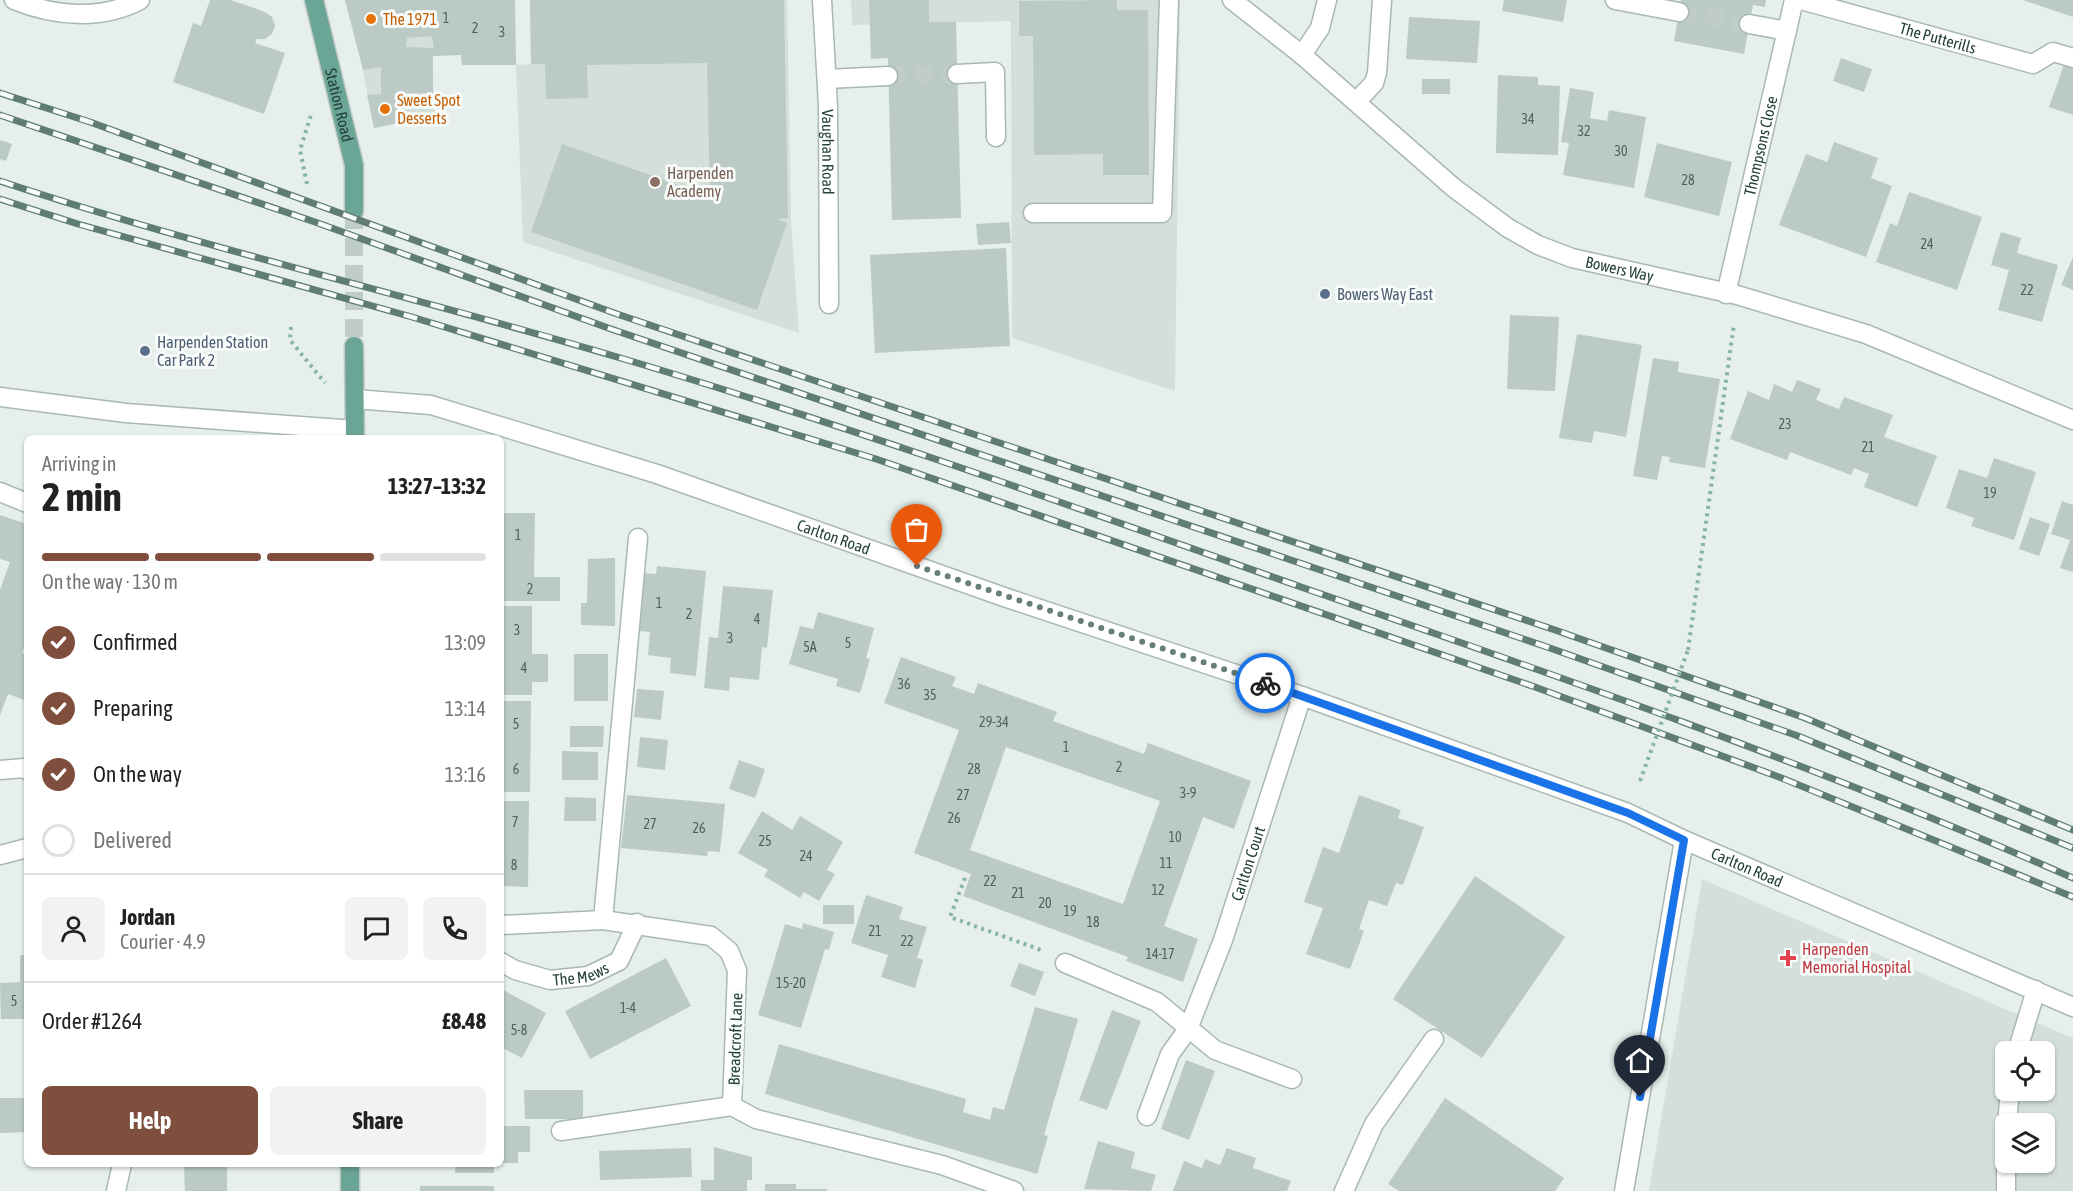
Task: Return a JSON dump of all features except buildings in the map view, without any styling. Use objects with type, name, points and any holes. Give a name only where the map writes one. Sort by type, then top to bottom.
[{"type":"main road","name":"Station Road","points":[[314,0],[354,165],[354,211]]},
{"type":"main road","points":[[354,346],[355,434]]},
{"type":"main road","points":[[350,1167],[350,1191]]},
{"type":"street","points":[[14,0],[35,9],[69,13],[100,13],[140,0]]},
{"type":"street","name":"Vaughan Road","points":[[822,0],[827,80],[829,304]]},
{"type":"street","points":[[1033,213],[1162,213],[1169,0]]},
{"type":"street","points":[[1302,55],[1320,28],[1327,0]]},
{"type":"street","points":[[1356,102],[1374,82],[1377,73],[1382,0]]},
{"type":"street","points":[[1615,0],[1679,12]]},
{"type":"street","name":"Thompsons Close","points":[[1732,295],[1794,0]]},
{"type":"street","name":"The Putterills","points":[[1801,0],[2033,64],[2053,52],[2073,58]]},
{"type":"street","name":"Bowers Way","points":[[1242,3],[1454,188],[1508,228],[1538,245],[1572,258],[1732,295],[1866,334],[2073,420]]},
{"type":"street","points":[[1749,24],[1787,31]]},
{"type":"street","points":[[957,74],[995,72],[996,137]]},
{"type":"street","points":[[827,80],[888,76]]},
{"type":"street","points":[[0,397],[126,413],[355,434]]},
{"type":"street","name":"Carlton Road","points":[[355,399],[431,405],[657,474],[1004,597],[1302,696],[1628,813],[1684,840],[2073,1007]]},
{"type":"street","points":[[0,492],[24,502]]},
{"type":"street","points":[[603,920],[638,538]]},
{"type":"street","name":"Carlton Court","points":[[1147,1116],[1170,1054],[1188,1029],[1223,940],[1302,696]]},
{"type":"street","points":[[0,770],[24,766]]},
{"type":"street","points":[[1624,1191],[1684,840]]},
{"type":"street","points":[[0,855],[24,849]]},
{"type":"street","name":"Breadcroft Lane","points":[[504,925],[603,920],[637,923],[711,936],[729,951],[738,970],[732,1106],[756,1119],[942,1165],[1014,1191]]},
{"type":"street","name":"The Mews","points":[[504,964],[515,970],[550,980],[588,976],[619,961],[637,923]]},
{"type":"street","points":[[1065,963],[1157,1002],[1215,1050],[1292,1079]]},
{"type":"street","points":[[2020,1041],[2036,990]]},
{"type":"street","points":[[1344,1191],[1374,1124],[1434,1039]]},
{"type":"street","points":[[561,1131],[732,1106]]},
{"type":"street","points":[[116,1191],[121,1167]]},
{"type":"street","points":[[2006,1173],[2006,1191]]},
{"type":"path","points":[[307,184],[300,150],[312,113]]},
{"type":"path","points":[[1640,781],[1688,650],[1732,295]]},
{"type":"path","points":[[291,327],[290,340],[332,392],[355,399]]},
{"type":"path","points":[[965,878],[950,917],[1033,946],[1065,963]]},
{"type":"shaded area","points":[[431,0],[434,116],[374,128],[363,70]]},
{"type":"shaded area","name":"Harpenden Academy","points":[[530,0],[787,0],[791,220],[799,333],[523,242],[516,65],[531,64]]},
{"type":"shaded area","points":[[851,0],[1180,0],[1175,391],[1012,338],[1011,21],[852,25]]},
{"type":"shaded area","name":"Harpenden Memorial Hospital","points":[[1702,879],[2073,1038],[2073,1191],[1649,1191]]},
{"type":"tunnel","points":[[1679,12],[1749,24]]},
{"type":"tunnel","points":[[888,76],[957,74]]},
{"type":"tunnel","points":[[354,211],[354,346]]},
{"type":"railway","points":[[0,93],[90,122],[617,314],[1555,630],[1805,718],[2073,830]]},
{"type":"railway","points":[[0,115],[315,222],[611,329],[1547,647],[1798,736],[2073,848]]},
{"type":"railway","points":[[0,181],[155,229],[546,336],[709,385],[879,440],[1690,725],[1883,798],[2073,878]]},
{"type":"railway","points":[[0,199],[78,224],[412,317],[876,459],[1535,687],[1779,777],[2073,897]]},
{"type":"way so far","points":[[917,566],[1265,683]]},
{"type":"place","name":"The 1971","points":[[371,19]]},
{"type":"place","name":"Sweet Spot Desserts","points":[[385,109]]},
{"type":"place","name":"Harpenden Academy","points":[[655,182]]},
{"type":"place","name":"Bowers Way East","points":[[1325,294]]},
{"type":"place","name":"Harpenden Station Car Park 2","points":[[145,351]]},
{"type":"place","name":"Harpenden Memorial Hospital","points":[[1788,958]]},
{"type":"route","points":[[1265,683],[1628,813],[1684,840],[1640,1097]]}]
